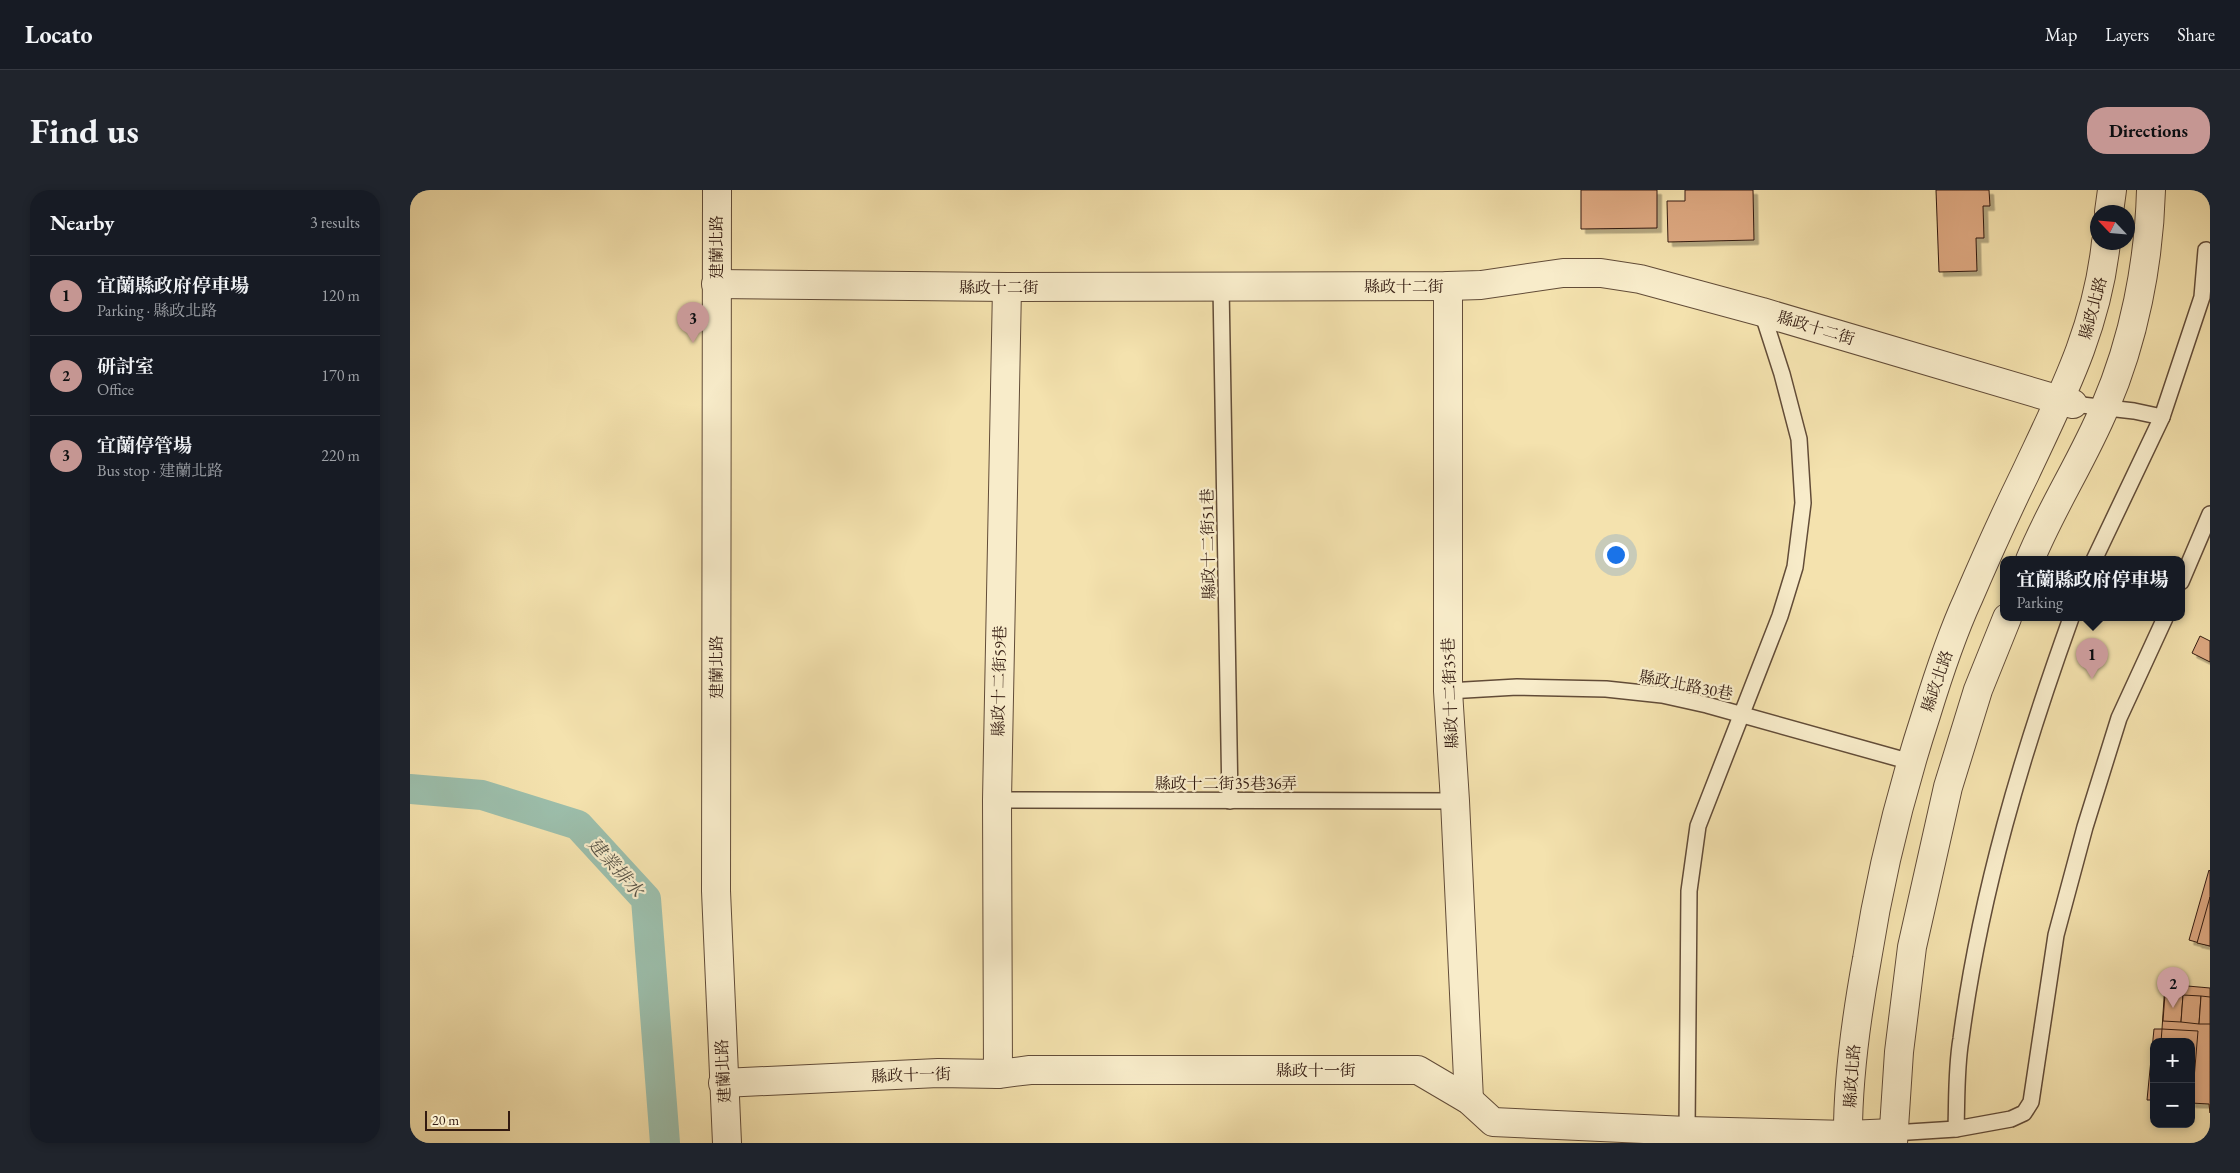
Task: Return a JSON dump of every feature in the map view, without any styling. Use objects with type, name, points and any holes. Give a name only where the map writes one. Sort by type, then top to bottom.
[{"type":"street","name":"建蘭北路","points":[[717,190],[716,891],[727,1143]]},
{"type":"street","points":[[2110,205],[2112,190]]},
{"type":"street","points":[[2032,556],[2105,408],[2122,363],[2140,294],[2150,220],[2151,190]]},
{"type":"street","name":"縣政北路","points":[[1848,1139],[1855,1027],[1875,907],[1892,828],[1910,762],[1938,676],[1966,602],[2067,402],[2103,271],[2105,250]]},
{"type":"street","name":"縣政十二街","points":[[716,284],[1007,287],[1448,286],[1481,285],[1563,273],[1602,273],[1640,280],[1762,312],[2067,402]]},
{"type":"street","name":"縣政十二街35巷","points":[[1448,286],[1448,691],[1455,800],[1468,1100]]},
{"type":"street","name":"縣政十二街59巷","points":[[998,1074],[997,800],[1007,287]]},
{"type":"street","points":[[1893,1138],[1899,1052],[1912,947],[1948,786],[1978,690],[2006,621]]},
{"type":"street","name":"縣政十一街","points":[[723,1083],[938,1073],[998,1074],[1030,1070],[1418,1070],[1468,1100],[1493,1122],[1603,1135],[1687,1131],[1848,1139],[1893,1138]]},
{"type":"lane","points":[[2096,556],[2162,417],[2206,288],[2206,250]]},
{"type":"lane","name":"縣政十二街51巷","points":[[1221,286],[1230,801]]},
{"type":"lane","points":[[1687,1131],[1689,891],[1693,852],[1698,826],[1740,714],[1780,616],[1795,567],[1803,503],[1799,439],[1782,374],[1762,312]]},
{"type":"lane","points":[[2067,402],[2134,411],[2162,417]]},
{"type":"lane","points":[[2185,573],[2210,514]]},
{"type":"lane","points":[[1956,1129],[1960,1041],[1978,932],[2014,788],[2070,621]]},
{"type":"lane","points":[[1893,1138],[2011,1119],[2024,1113],[2031,1102],[2056,935],[2085,827],[2119,718],[2164,621]]},
{"type":"lane","name":"縣政北路30巷","points":[[1448,691],[1517,688],[1606,689],[1662,695],[1740,714],[1910,762]]},
{"type":"lane","name":"縣政十二街35巷36弄","points":[[997,800],[1455,800]]},
{"type":"building","points":[[1581,190],[1657,190],[1657,228],[1581,229]]},
{"type":"building","points":[[1685,190],[1753,190],[1754,240],[1668,242],[1667,201],[1685,201]]},
{"type":"building","points":[[1936,190],[1989,190],[1990,206],[1983,206],[1984,238],[1976,238],[1977,271],[1939,272]]},
{"type":"building","points":[[2200,636],[2210,641],[2210,662],[2192,653]]},
{"type":"building","points":[[2210,871],[2210,946],[2189,940]]},
{"type":"building","points":[[2210,897],[2210,946],[2197,943]]},
{"type":"building","points":[[2165,984],[2210,988],[2210,1113],[2209,1104],[2195,1103],[2195,1038],[2153,1038],[2154,1029],[2162,1029]]},
{"type":"building","points":[[2165,994],[2183,995],[2181,1022],[2163,1021]]},
{"type":"building","points":[[2183,995],[2201,996],[2199,1024],[2181,1022]]},
{"type":"building","points":[[2201,996],[2210,997],[2210,1024],[2199,1024]]},
{"type":"building","points":[[2162,1029],[2198,1031],[2195,1067],[2195,1038],[2161,1038]]},
{"type":"building","points":[[2150,1070],[2150,1100],[2147,1100]]},
{"type":"waterway","name":"建業排水","points":[[410,789],[482,795],[578,825],[646,899],[665,1143]]},
{"type":"place","name":"宜蘭停管場","points":[[693,343]]},
{"type":"place","name":"宜蘭縣政府停車場","points":[[2092,679]]},
{"type":"place","name":"研討室","points":[[2173,1008]]}]
